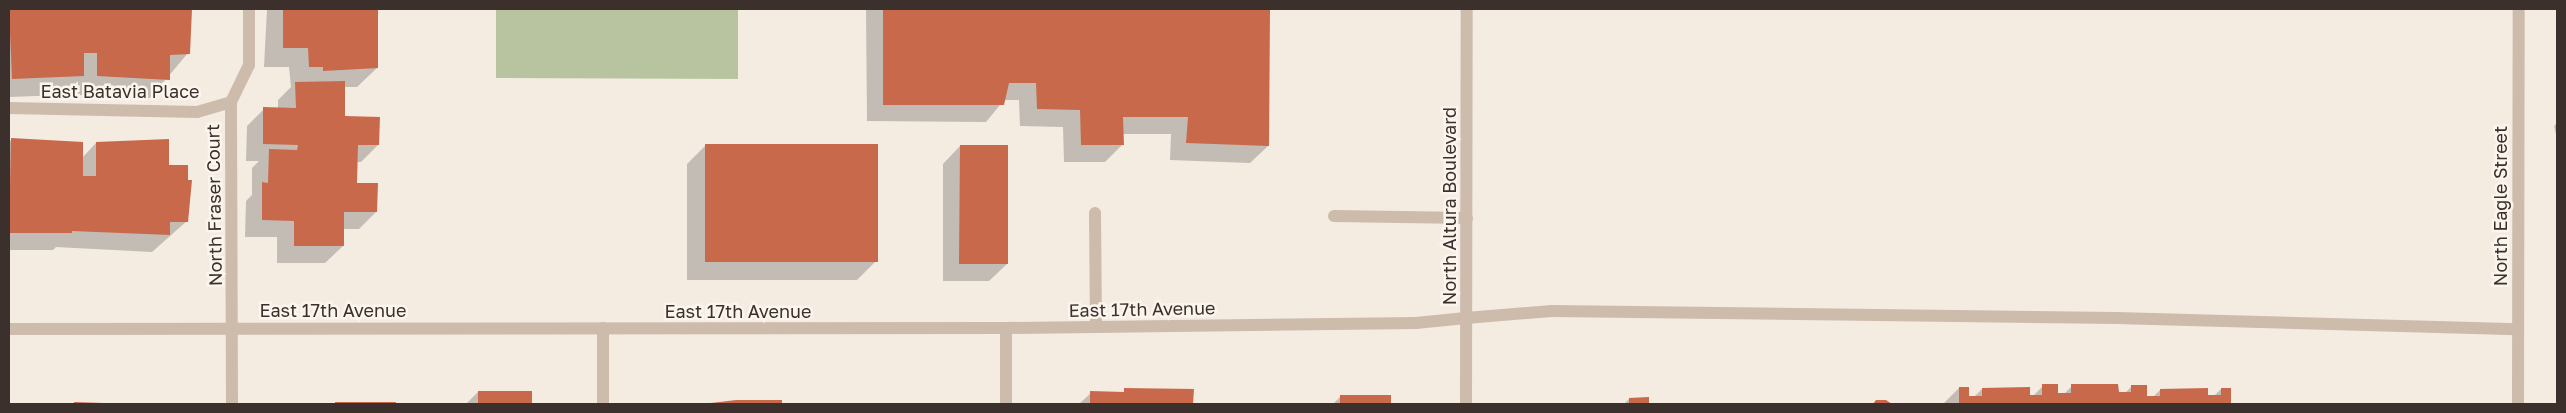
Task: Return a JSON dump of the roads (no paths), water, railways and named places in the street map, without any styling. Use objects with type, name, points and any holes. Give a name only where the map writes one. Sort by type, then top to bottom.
[{"type":"street","name":"North Fraser Court","points":[[232,404],[231,102],[249,65],[250,9]]},
{"type":"street","name":"North Altura Boulevard","points":[[1466,404],[1467,9]]},
{"type":"street","name":"North Eagle Street","points":[[2518,9],[2518,404]]},
{"type":"street","name":"East Batavia Place","points":[[9,108],[197,112],[231,102]]},
{"type":"street","points":[[1095,213],[1096,326]]},
{"type":"street","points":[[1334,216],[1467,218]]},
{"type":"street","name":"East 17th Avenue","points":[[9,329],[233,326],[1006,328],[1416,323],[1552,311],[2116,318],[2517,329]]},
{"type":"street","points":[[603,328],[603,404]]},
{"type":"street","points":[[1006,328],[1006,404]]}]
